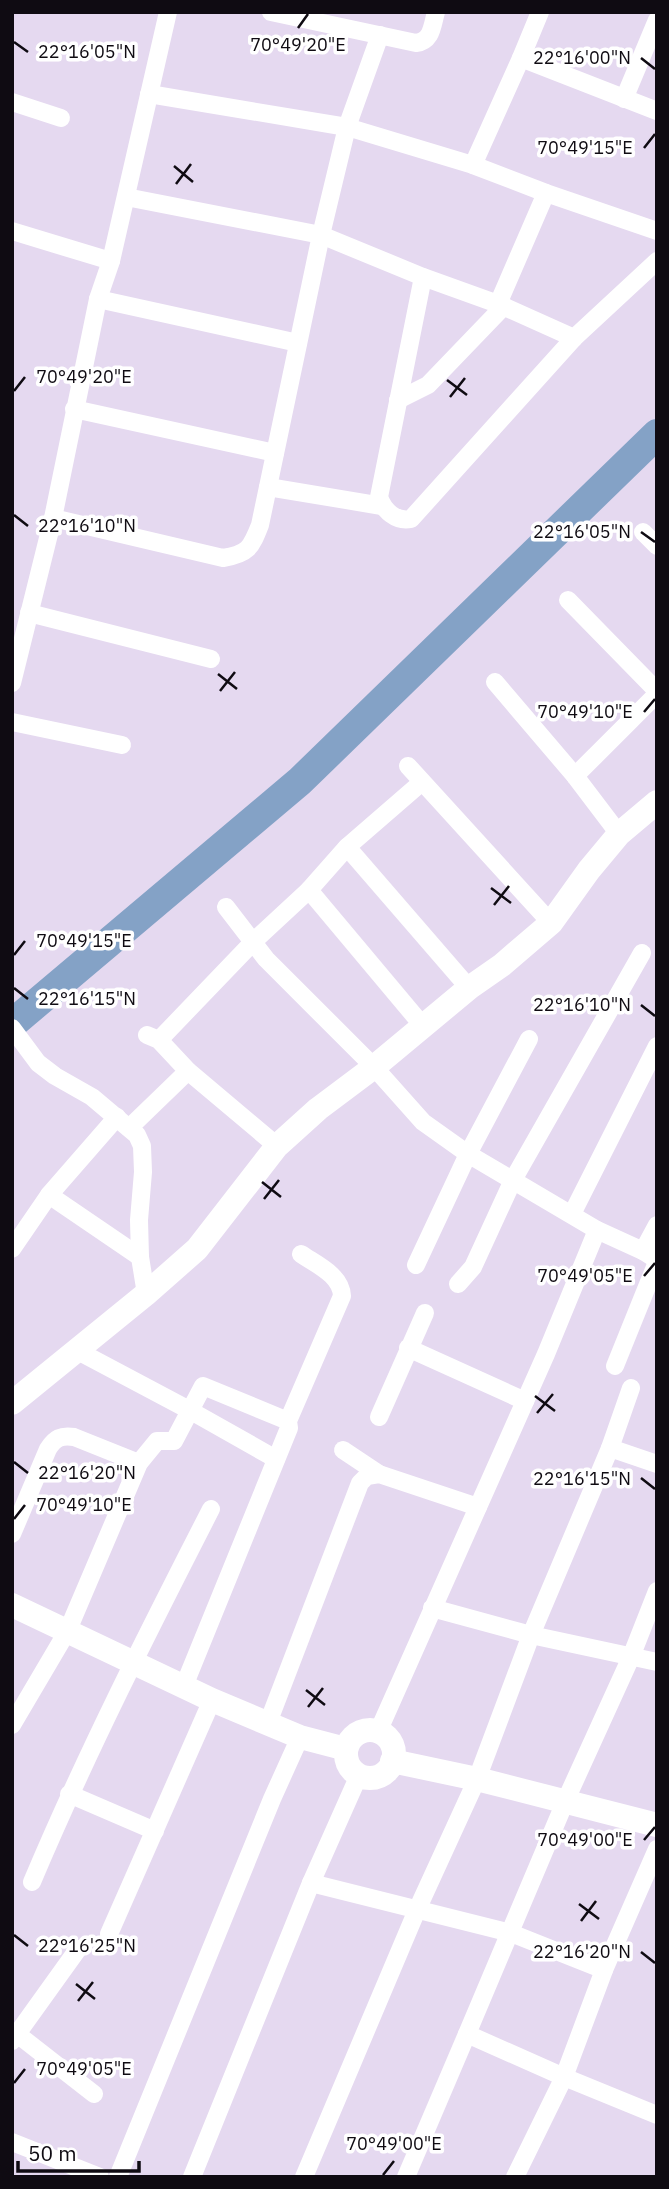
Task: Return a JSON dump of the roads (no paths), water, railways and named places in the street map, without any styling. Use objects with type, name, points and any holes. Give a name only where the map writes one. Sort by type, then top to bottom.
[{"type":"street","points":[[12,683],[53,518],[98,299],[111,261],[169,12]]},
{"type":"street","points":[[271,12],[326,18],[416,43],[424,42],[429,37],[436,12]]},
{"type":"street","points":[[473,165],[540,12]]},
{"type":"street","points":[[624,99],[657,20]]},
{"type":"street","points":[[53,518],[223,558],[240,556],[252,545],[260,525],[321,235],[347,127],[380,35]]},
{"type":"street","points":[[522,58],[657,111]]},
{"type":"street","points":[[149,94],[347,127],[473,165],[657,231]]},
{"type":"street","points":[[12,102],[61,118]]},
{"type":"street","points":[[398,400],[428,385],[501,305],[546,193]]},
{"type":"street","points":[[126,197],[321,235],[422,277],[501,305],[574,338]]},
{"type":"street","points":[[12,231],[111,261]]},
{"type":"street","points":[[422,277],[379,498],[382,506],[396,518],[403,520],[411,519],[574,338],[657,261]]},
{"type":"street","points":[[98,299],[298,343]]},
{"type":"street","points":[[74,409],[275,453]]},
{"type":"street","points":[[268,487],[382,506]]},
{"type":"street","points":[[643,532],[657,546]]},
{"type":"street","points":[[568,600],[657,692],[575,776]]},
{"type":"street","points":[[30,613],[211,659]]},
{"type":"street","points":[[495,682],[575,776],[619,835]]},
{"type":"street","points":[[12,722],[122,745]]},
{"type":"street","points":[[408,766],[551,923]]},
{"type":"street","points":[[277,1146],[153,1038],[309,890],[347,847],[422,782]]},
{"type":"street","points":[[16,1394],[146,1294],[197,1249],[277,1146],[551,923],[589,870],[619,835],[657,802]]},
{"type":"street","points":[[347,847],[469,988]]},
{"type":"street","points":[[309,890],[424,1026]]},
{"type":"street","points":[[226,907],[266,958],[374,1067],[423,1122],[468,1154],[597,1230],[652,1258]]},
{"type":"street","points":[[458,1284],[473,1267],[513,1180],[642,953]]},
{"type":"street","points":[[16,1033],[38,1063],[92,1097],[138,1135],[142,1146],[143,1172],[139,1220],[140,1257],[146,1294]]},
{"type":"street","points":[[416,1265],[468,1154],[529,1039]]},
{"type":"street","points":[[572,1214],[652,1066],[657,1046]]},
{"type":"street","points":[[12,1249],[49,1195],[123,1122],[188,1071]]},
{"type":"street","points":[[49,1195],[140,1257]]},
{"type":"street","points":[[615,1366],[652,1258],[657,1225]]},
{"type":"street","points":[[378,1732],[525,1401],[597,1230]]},
{"type":"street","points":[[184,1686],[289,1428],[288,1421],[342,1296],[338,1279],[301,1254]]},
{"type":"street","points":[[379,1417],[425,1313]]},
{"type":"street","points":[[408,1348],[525,1401]]},
{"type":"street","points":[[76,1350],[276,1459]]},
{"type":"street","points":[[12,1726],[68,1630],[139,1463],[157,1441],[174,1441],[203,1386],[288,1421]]},
{"type":"street","points":[[304,2177],[416,1910],[477,1779],[531,1635],[610,1448],[631,1388]]},
{"type":"street","points":[[12,1534],[54,1439],[64,1435],[74,1437],[139,1463]]},
{"type":"street","points":[[610,1448],[657,1464]]},
{"type":"street","points":[[344,1450],[379,1474],[478,1507]]},
{"type":"street","points":[[268,1723],[360,1483],[367,1476],[379,1474]]},
{"type":"street","points":[[32,1882],[69,1794],[132,1661],[211,1509]]},
{"type":"street","points":[[406,2177],[657,1591]]},
{"type":"street","points":[[12,1605],[212,1700],[300,1737],[346,1749]]},
{"type":"street","points":[[432,1608],[531,1635],[657,1662]]},
{"type":"street","points":[[109,1934],[212,1700]]},
{"type":"street","points":[[361,1732],[378,1732],[389,1741],[392,1761],[382,1775],[366,1778],[348,1765],[346,1749],[354,1736],[361,1732]]},
{"type":"street","points":[[118,2177],[267,1811],[300,1737]]},
{"type":"street","points":[[392,1761],[477,1779],[657,1825]]},
{"type":"street","points":[[192,2177],[311,1883],[359,1775]]},
{"type":"street","points":[[69,1794],[155,1831]]},
{"type":"street","points":[[515,2177],[564,2077],[604,1970],[657,1849]]},
{"type":"street","points":[[311,1883],[511,1933],[604,1970]]},
{"type":"street","points":[[78,1949],[15,2038],[94,2094]]},
{"type":"street","points":[[467,2034],[657,2115]]},
{"type":"street","points":[[12,2142],[100,2177]]},
{"type":"waterway","points":[[12,1024],[300,781],[657,434]]}]
